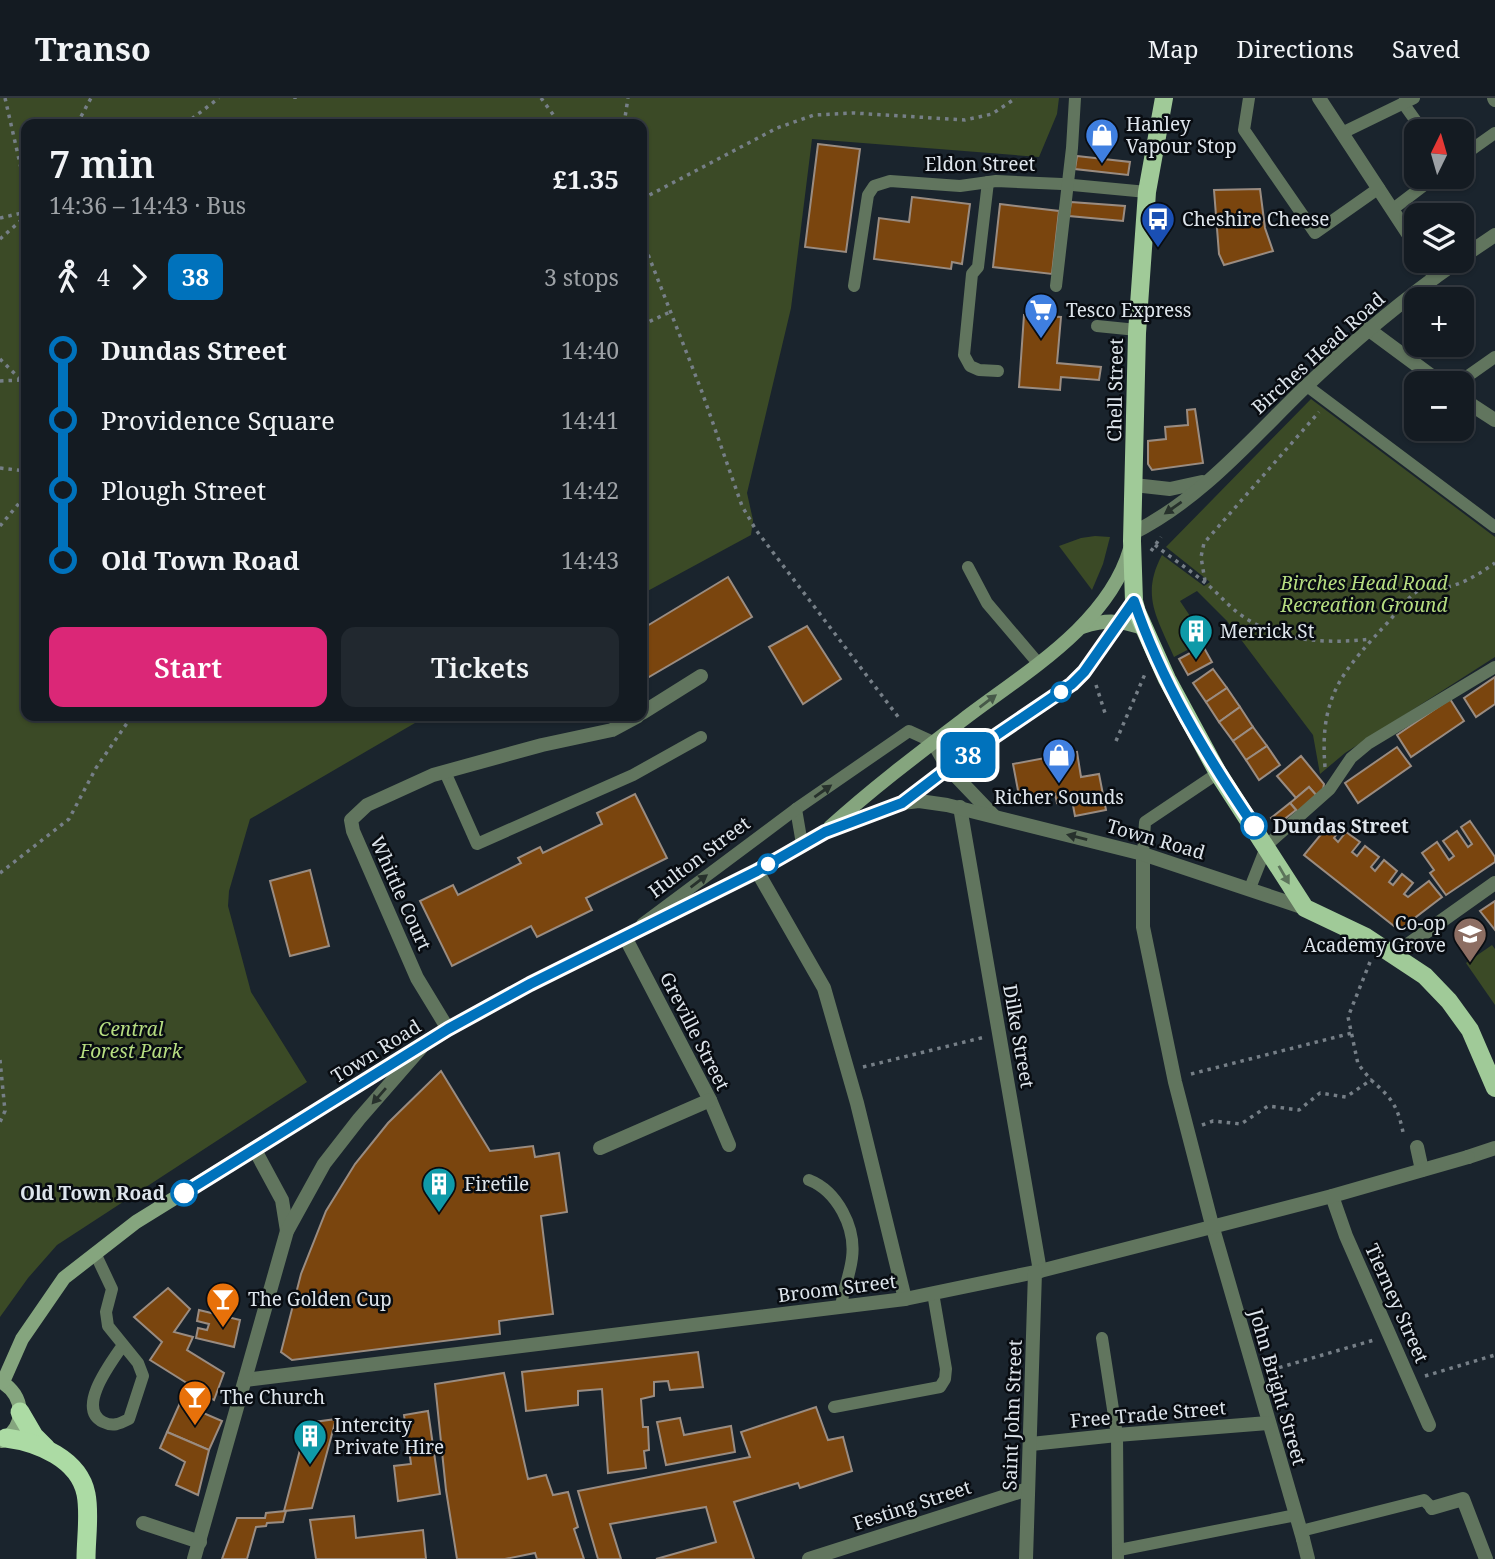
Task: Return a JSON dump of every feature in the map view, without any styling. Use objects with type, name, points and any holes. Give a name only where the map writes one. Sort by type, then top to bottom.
[{"type":"highway","points":[[20,1412],[34,1436],[54,1455]]},
{"type":"highway","points":[[3,1440],[37,1445],[69,1465],[84,1486],[87,1504],[86,1559]]},
{"type":"main road","name":"Chell Street","points":[[1164,98],[1147,192],[1137,330],[1134,601],[1167,679],[1218,773],[1267,845],[1305,908]]},
{"type":"main road","points":[[825,832],[881,781],[1038,663],[1081,627],[1114,587],[1133,537]]},
{"type":"main road","points":[[902,803],[948,768],[1072,684],[1084,672],[1134,601]]},
{"type":"main road","points":[[1081,627],[1103,621],[1120,621],[1145,629]]},
{"type":"main road","name":"Town Road","points":[[1,1382],[22,1339],[64,1278],[136,1222],[448,1029],[757,871],[825,832],[902,803]]},
{"type":"main road","points":[[1305,908],[1378,944],[1425,976],[1449,1000],[1470,1030],[1495,1088]]},
{"type":"main road","points":[[1,1382],[14,1392],[20,1412],[16,1427],[3,1440]]},
{"type":"street","points":[[1319,98],[1404,227]]},
{"type":"street","name":"Birches Head Road","points":[[1474,250],[1495,235]]},
{"type":"street","points":[[1432,273],[1435,277]]},
{"type":"street","name":"Birches Head Road","points":[[1133,537],[1210,480],[1368,330],[1441,273]]},
{"type":"street","points":[[1368,330],[1424,371]]},
{"type":"street","points":[[1474,406],[1495,420]]},
{"type":"street","points":[[1135,485],[1170,489],[1210,480]]},
{"type":"street","points":[[647,710],[701,676]]},
{"type":"street","name":"Whittle Court","points":[[448,1029],[418,978],[351,820],[367,805],[444,772],[542,745],[612,730],[629,721]]},
{"type":"street","points":[[933,742],[948,768],[994,816]]},
{"type":"street","name":"Town Road","points":[[902,803],[919,801],[960,807],[1143,854],[1305,908]]},
{"type":"street","name":"Dilke Street","points":[[960,807],[1038,1272]]},
{"type":"street","points":[[1143,854],[1143,927],[1174,1079],[1212,1226]]},
{"type":"street","points":[[757,871],[824,988],[848,1071],[905,1299]]},
{"type":"street","points":[[1395,954],[1495,884]]},
{"type":"street","name":"Greville Street","points":[[625,937],[710,1100],[729,1145]]},
{"type":"street","points":[[194,1559],[287,1231],[324,1164],[424,1044]]},
{"type":"street","points":[[600,1148],[710,1100]]},
{"type":"street","points":[[1417,1147],[1422,1170]]},
{"type":"street","name":"Broom Street","points":[[245,1380],[905,1299],[1038,1272],[1332,1196],[1495,1148]]},
{"type":"street","points":[[255,1150],[282,1200],[287,1231]]},
{"type":"street","name":"Tierney Street","points":[[1332,1196],[1346,1236],[1429,1425]]},
{"type":"street","name":"John Bright Street","points":[[1212,1226],[1308,1559]]},
{"type":"street","name":"Saint John Street","points":[[1026,1559],[1038,1272]]},
{"type":"street","name":"Free Trade Street","points":[[1031,1444],[1268,1423]]},
{"type":"street","name":"Festing Street","points":[[809,1559],[1028,1489]]},
{"type":"street","points":[[1432,1508],[1463,1499],[1486,1559]]},
{"type":"street","points":[[143,1523],[200,1542]]},
{"type":"lane","points":[[1056,286],[1075,98]]},
{"type":"lane","points":[[1250,98],[1244,130],[1315,233],[1379,188]]},
{"type":"lane","points":[[1342,133],[1408,101],[1417,119]]},
{"type":"lane","points":[[1474,148],[1495,133]]},
{"type":"lane","name":"Eldon Street","points":[[854,286],[867,195],[874,186],[890,181],[960,186],[988,182],[1068,184],[1147,192]]},
{"type":"lane","points":[[988,182],[978,267],[972,274],[964,355],[970,366],[979,370],[998,371]]},
{"type":"lane","points":[[1393,209],[1419,189]]},
{"type":"lane","points":[[1097,326],[1137,330]]},
{"type":"lane","points":[[1474,372],[1495,357]]},
{"type":"lane","points":[[1307,386],[1495,527]]},
{"type":"lane","points":[[968,567],[987,603],[1038,663]]},
{"type":"lane","points":[[1250,888],[1267,845],[1330,789],[1351,758],[1369,743],[1495,667]]},
{"type":"lane","points":[[909,731],[933,742]]},
{"type":"lane","name":"Hulton Street","points":[[625,937],[796,809],[909,731]]},
{"type":"lane","points":[[444,772],[477,844],[633,775],[701,737]]},
{"type":"lane","points":[[1143,854],[1145,822],[1218,773]]},
{"type":"lane","points":[[796,809],[802,844]]},
{"type":"lane","points":[[809,1180],[823,1185],[832,1194],[843,1212],[851,1237],[852,1257],[841,1307]]},
{"type":"lane","points":[[95,1253],[112,1289],[106,1312],[108,1325],[138,1363],[143,1376],[129,1419],[117,1425],[96,1418],[93,1405],[99,1381],[123,1345]]},
{"type":"lane","points":[[834,1407],[940,1387],[945,1380],[946,1369],[933,1293]]},
{"type":"lane","points":[[1102,1338],[1117,1435],[1118,1555],[1296,1515]]},
{"type":"lane","points":[[1302,1535],[1424,1500],[1432,1508]]},
{"type":"path","points":[[5,98],[21,168]]},
{"type":"path","points":[[80,119],[91,98]]},
{"type":"path","points":[[192,119],[219,98]]},
{"type":"path","points":[[541,98],[556,119]]},
{"type":"path","points":[[625,119],[628,98]]},
{"type":"path","points":[[647,196],[777,128],[814,115],[854,113],[965,120],[992,114],[1016,98]]},
{"type":"path","points":[[0,218],[21,215]]},
{"type":"path","points":[[0,239],[21,219]]},
{"type":"path","points":[[647,252],[742,506],[756,530],[909,731]]},
{"type":"path","points":[[647,323],[670,312]]},
{"type":"path","points":[[0,359],[21,380]]},
{"type":"path","points":[[0,381],[21,380]]},
{"type":"path","points":[[1206,583],[1201,557],[1204,543],[1327,402]]},
{"type":"path","points":[[0,468],[21,470]]},
{"type":"path","points":[[0,526],[21,501]]},
{"type":"path","points":[[1149,556],[1164,534]]},
{"type":"path","points":[[1154,545],[1206,583],[1242,616],[1269,630],[1325,641],[1373,639]]},
{"type":"path","points":[[1330,789],[1324,748],[1328,707],[1343,673],[1417,591],[1462,583],[1495,563]]},
{"type":"path","points":[[1116,741],[1146,672]]},
{"type":"path","points":[[1096,685],[1105,713]]},
{"type":"path","points":[[0,873],[69,819],[96,768],[129,721]]},
{"type":"path","points":[[1378,944],[1348,1017],[1359,1064],[1371,1080],[1391,1098],[1402,1125],[1405,1142],[1417,1147]]},
{"type":"path","points":[[1174,1079],[1352,1033]]},
{"type":"path","points":[[848,1071],[999,1034]]},
{"type":"path","points":[[0,1060],[5,1111],[0,1122]]},
{"type":"path","points":[[1187,1130],[1213,1121],[1241,1125],[1268,1106],[1299,1110],[1320,1093],[1346,1097],[1371,1080]]},
{"type":"path","points":[[1255,1375],[1390,1335]]},
{"type":"path","points":[[1409,1380],[1495,1355]]},
{"type":"green space","name":"Central Forest Park","points":[[0,98],[1059,98],[1057,114],[1039,157],[812,139],[791,308],[747,493],[753,520],[751,535],[647,591],[647,119],[21,119],[21,721],[418,721],[250,819],[229,891],[228,906],[251,992],[307,1082],[57,1245],[28,1278],[0,1317]]},
{"type":"green space","name":"Birches Head Road Recreation Ground","points":[[1311,399],[1495,537],[1495,657],[1345,753],[1320,774],[1313,735],[1227,621],[1197,591],[1180,601],[1206,640],[1174,657],[1157,619],[1152,595],[1152,583],[1162,555],[1204,586],[1210,582],[1166,547]]},
{"type":"green space","points":[[1095,536],[1110,537],[1092,590],[1059,546]]},
{"type":"green space","points":[[1492,945],[1495,949],[1495,1005],[1466,963]]},
{"type":"building","points":[[818,144],[860,149],[846,252],[805,247]]},
{"type":"building","name":"Hanley Vapour Stop","points":[[1077,156],[1130,162],[1128,175],[1075,169]]},
{"type":"building","points":[[1260,189],[1265,228],[1273,251],[1224,265],[1219,254],[1214,190]]},
{"type":"building","points":[[912,197],[970,204],[962,264],[952,262],[951,269],[874,259],[879,218],[909,222]]},
{"type":"building","points":[[1071,202],[1125,206],[1123,221],[1069,216]]},
{"type":"building","points":[[1000,204],[1059,211],[1052,274],[993,267]]},
{"type":"building","name":"Tesco Express","points":[[1024,315],[1061,317],[1057,363],[1101,367],[1099,380],[1061,377],[1060,390],[1019,387]]},
{"type":"building","points":[[1195,409],[1203,463],[1152,470],[1148,464],[1148,441],[1166,439],[1165,427],[1188,425],[1187,410]]},
{"type":"building","points":[[728,577],[752,617],[647,678],[647,626]]},
{"type":"building","points":[[807,626],[841,679],[803,704],[769,647]]},
{"type":"building","name":"Merrick St","points":[[1203,646],[1212,662],[1188,675],[1179,659]]},
{"type":"building","points":[[1213,669],[1227,688],[1206,702],[1193,683]]},
{"type":"building","points":[[1495,677],[1495,704],[1476,717],[1464,698]]},
{"type":"building","points":[[1227,688],[1240,707],[1219,722],[1206,702]]},
{"type":"building","points":[[1450,699],[1464,721],[1411,757],[1397,735]]},
{"type":"building","points":[[1240,707],[1253,727],[1233,741],[1219,722]]},
{"type":"building","points":[[1253,727],[1267,746],[1246,760],[1233,741]]},
{"type":"building","points":[[1267,746],[1280,765],[1259,780],[1246,760]]},
{"type":"building","points":[[1397,747],[1411,766],[1358,803],[1345,783]]},
{"type":"building","name":"Richer Sounds","points":[[1077,752],[1081,777],[1099,774],[1106,810],[1075,816],[1072,800],[1057,803],[1055,794],[1020,801],[1013,764]]},
{"type":"building","points":[[1301,756],[1324,784],[1323,790],[1317,796],[1309,787],[1296,798],[1277,776]]},
{"type":"building","points":[[1309,787],[1317,796],[1298,812],[1290,803]]},
{"type":"building","points":[[635,794],[667,858],[586,898],[592,910],[537,937],[531,926],[452,966],[420,901],[453,885],[458,895],[521,863],[518,858],[540,847],[543,853],[602,824],[597,813]]},
{"type":"building","points":[[1290,803],[1296,810],[1277,825],[1271,818]]},
{"type":"building","points":[[1332,821],[1341,828],[1334,838],[1338,842],[1346,832],[1360,842],[1352,852],[1357,856],[1365,846],[1379,857],[1371,867],[1375,871],[1384,860],[1397,871],[1389,882],[1393,885],[1402,874],[1413,883],[1404,894],[1408,897],[1429,881],[1442,897],[1399,930],[1304,855]]},
{"type":"building","points":[[1470,821],[1495,857],[1495,862],[1446,895],[1430,873],[1434,870],[1422,853],[1437,842],[1449,860],[1454,856],[1443,841],[1457,831],[1468,847],[1472,844],[1461,827]]},
{"type":"building","points":[[310,870],[329,946],[290,956],[270,881]]},
{"type":"building","points":[[1495,901],[1495,930],[1480,911]]},
{"type":"building","name":"Firetile","points":[[441,1071],[490,1151],[533,1146],[535,1157],[559,1153],[567,1212],[541,1216],[553,1314],[499,1321],[500,1334],[292,1360],[281,1352],[301,1274],[326,1211],[355,1164],[388,1123]]},
{"type":"building","points":[[168,1288],[190,1309],[174,1332],[193,1337],[187,1350],[224,1373],[214,1400],[150,1360],[162,1342],[134,1317]]},
{"type":"building","name":"The Golden Cup","points":[[199,1310],[240,1320],[234,1347],[196,1338],[198,1328],[207,1330],[209,1324],[197,1321]]},
{"type":"building","points":[[698,1352],[703,1387],[670,1390],[668,1381],[654,1382],[654,1396],[641,1399],[643,1427],[648,1427],[649,1450],[644,1451],[646,1468],[608,1473],[602,1389],[578,1391],[578,1405],[526,1411],[522,1372]]},
{"type":"building","points":[[504,1373],[528,1479],[546,1475],[553,1495],[568,1492],[578,1527],[574,1529],[584,1559],[537,1559],[535,1553],[505,1559],[457,1559],[446,1490],[435,1384]]},
{"type":"building","name":"The Church","points":[[180,1403],[222,1421],[209,1450],[167,1432]]},
{"type":"building","points":[[816,1407],[828,1440],[843,1437],[852,1471],[800,1488],[798,1483],[734,1502],[754,1559],[656,1559],[716,1542],[706,1507],[610,1524],[621,1559],[598,1559],[578,1491],[750,1457],[741,1432]]},
{"type":"building","points":[[428,1411],[440,1494],[398,1501],[394,1466],[411,1464],[404,1415]]},
{"type":"building","points":[[680,1418],[684,1435],[731,1426],[735,1452],[666,1465],[657,1422]]},
{"type":"building","name":"Intercity Private Hire","points":[[336,1419],[312,1508],[284,1511],[307,1423]]},
{"type":"building","points":[[167,1432],[209,1450],[198,1495],[176,1485],[185,1462],[160,1448]]},
{"type":"building","points":[[286,1511],[283,1522],[256,1527],[247,1559],[222,1559],[237,1518],[265,1518],[266,1513]]},
{"type":"building","points":[[354,1516],[356,1538],[423,1530],[426,1559],[316,1559],[310,1520]]},
{"type":"bus line","name":"38","points":[[184,1193],[448,1029],[530,984],[757,871],[825,832],[902,803],[948,768],[1072,684],[1084,672],[1134,601],[1167,679],[1218,773],[1254,826]]},
{"type":"place","name":"Hanley Vapour Stop","points":[[1102,165]]},
{"type":"place","name":"Cheshire Cheese","points":[[1158,249]]},
{"type":"place","name":"Tesco Express","points":[[1041,340]]},
{"type":"place","name":"Merrick St","points":[[1196,661]]},
{"type":"place","name":"Richer Sounds","points":[[1059,785]]},
{"type":"place","name":"Dundas Street","points":[[1254,826]]},
{"type":"place","name":"Co-op Academy Grove","points":[[1470,964]]},
{"type":"place","name":"Old Town Road","points":[[184,1193]]},
{"type":"place","name":"Firetile","points":[[439,1214]]},
{"type":"place","name":"The Golden Cup","points":[[223,1329]]},
{"type":"place","name":"The Church","points":[[195,1427]]},
{"type":"place","name":"Intercity Private Hire","points":[[310,1466]]}]
